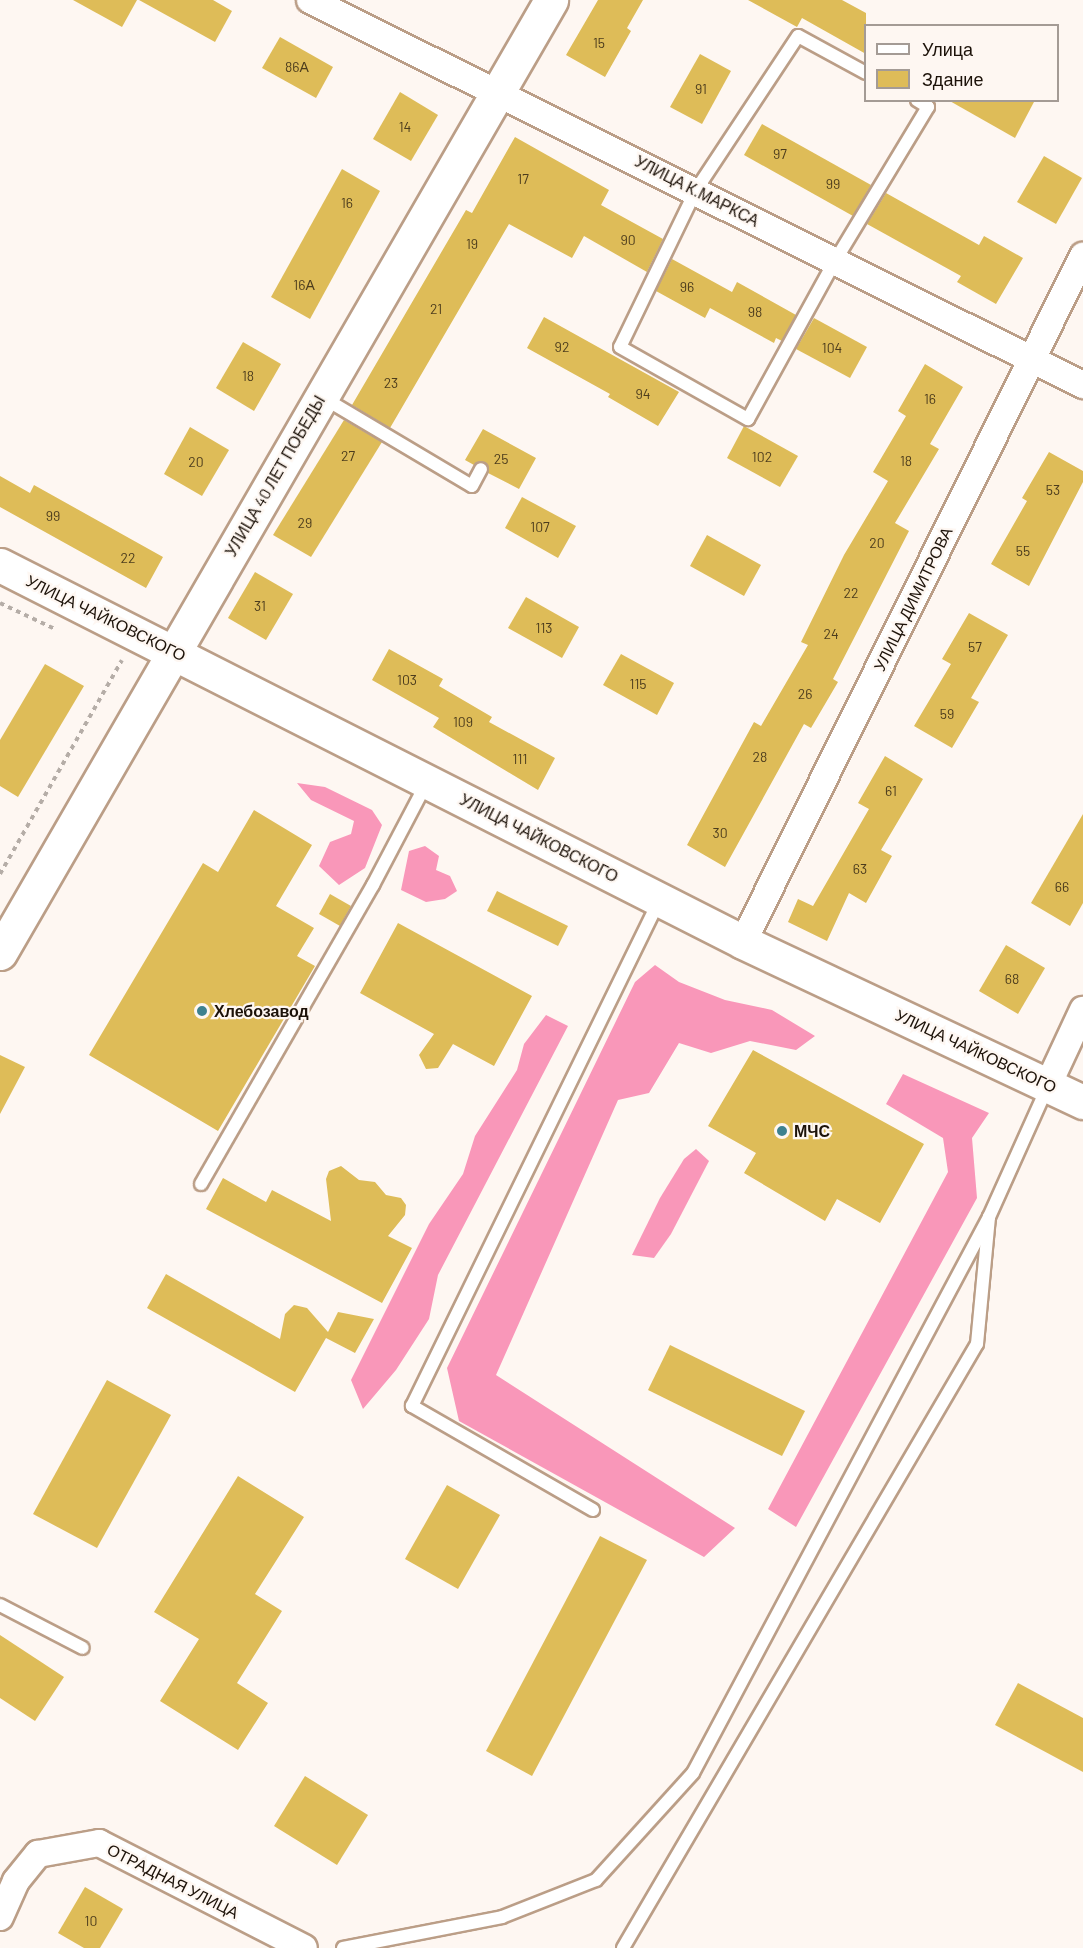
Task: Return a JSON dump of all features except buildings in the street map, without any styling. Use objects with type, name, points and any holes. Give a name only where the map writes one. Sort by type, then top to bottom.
[{"type":"street","name":"УЛИЦА К.МАРКСА","points":[[310,0],[499,91],[1083,385]]},
{"type":"street","name":"УЛИЦА 40 ЛЕТ ПОБЕДЫ","points":[[0,953],[551,0]]},
{"type":"street","name":"УЛИЦА ДИМИТРОВА","points":[[743,942],[1083,256]]},
{"type":"street","name":"УЛИЦА ЧАЙКОВСКОГО","points":[[0,565],[173,651],[304,722],[427,781],[743,942],[1083,1102]]},
{"type":"street","points":[[1048,1085],[1083,1010]]},
{"type":"street","name":"ОТРАДНАЯ УЛИЦА","points":[[0,1917],[16,1881],[38,1854],[99,1844],[304,1948]]},
{"type":"lane","points":[[864,72],[798,36],[696,190],[620,347],[748,418],[835,261],[928,106],[920,102]]},
{"type":"lane","points":[[321,396],[472,486],[481,469]]},
{"type":"lane","points":[[201,1184],[374,885],[427,781]]},
{"type":"lane","points":[[593,1510],[412,1406],[659,900]]},
{"type":"lane","points":[[343,1948],[502,1917],[596,1880],[693,1773],[989,1217],[1048,1085]]},
{"type":"lane","points":[[622,1948],[977,1344],[989,1217]]},
{"type":"lane","points":[[0,1605],[83,1648]]},
{"type":"path","points":[[0,874],[122,660]]},
{"type":"shaded area","points":[[297,783],[325,787],[372,810],[382,825],[365,868],[339,885],[319,866],[330,842],[351,834],[354,821],[311,800]]},
{"type":"shaded area","points":[[425,846],[439,856],[436,870],[450,876],[457,891],[445,899],[426,902],[401,890],[409,851]]},
{"type":"shaded area","points":[[655,965],[679,982],[725,1000],[772,1010],[815,1036],[796,1050],[750,1041],[711,1053],[679,1043],[649,1093],[618,1100],[496,1375],[735,1528],[704,1557],[459,1421],[447,1368],[635,982]]},
{"type":"shaded area","points":[[546,1015],[568,1026],[438,1275],[429,1319],[396,1370],[363,1409],[351,1380],[429,1224],[463,1174],[475,1136],[517,1070],[524,1044]]},
{"type":"shaded area","points":[[903,1074],[989,1113],[972,1138],[977,1198],[796,1527],[768,1509],[948,1172],[943,1138],[886,1104]]},
{"type":"shaded area","points":[[696,1149],[709,1161],[671,1234],[654,1258],[632,1255],[660,1198],[684,1159]]},
{"type":"place","name":"Хлебозавод","points":[[202,1011]]},
{"type":"place","name":"МЧС","points":[[782,1131]]}]
